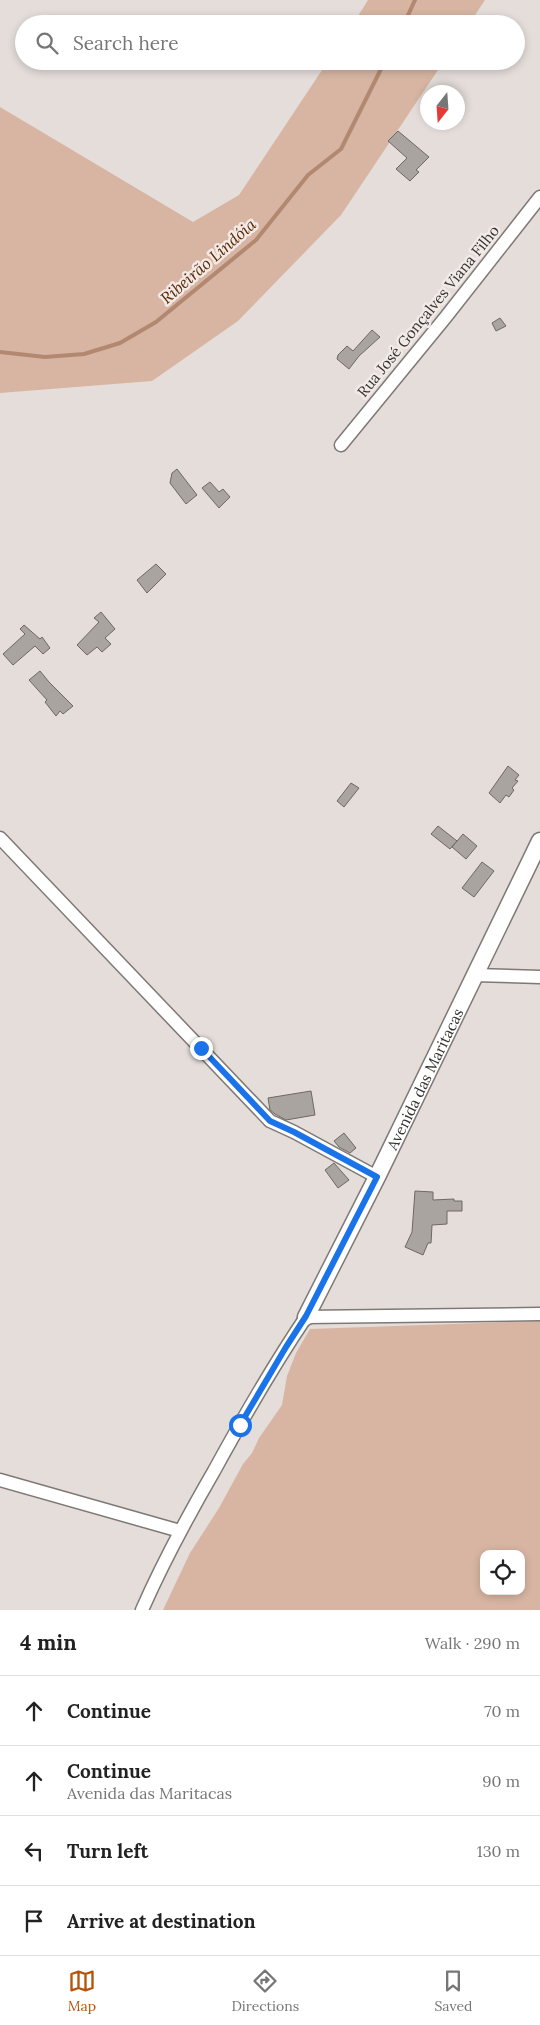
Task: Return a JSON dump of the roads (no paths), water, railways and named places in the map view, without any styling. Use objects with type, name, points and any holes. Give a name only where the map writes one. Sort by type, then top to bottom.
[{"type":"street","name":"Rua José Gonçalves Viana Filho","points":[[341,444],[445,318],[540,197]]},
{"type":"street","points":[[0,838],[270,1121],[377,1177]]},
{"type":"street","name":"Avenida das Maritacas","points":[[306,1316],[377,1177],[540,841]]},
{"type":"street","points":[[474,975],[540,977]]},
{"type":"street","points":[[142,1610],[180,1531],[249,1409],[306,1316],[540,1314]]},
{"type":"street","points":[[0,1480],[180,1531]]},
{"type":"waterway","name":"Ribeirão Lindóia","points":[[408,15],[415,0]]},
{"type":"waterway","name":"Ribeirão Lindóia","points":[[0,352],[45,357],[84,354],[120,343],[156,322],[256,240],[308,175],[341,149],[380,70]]}]
